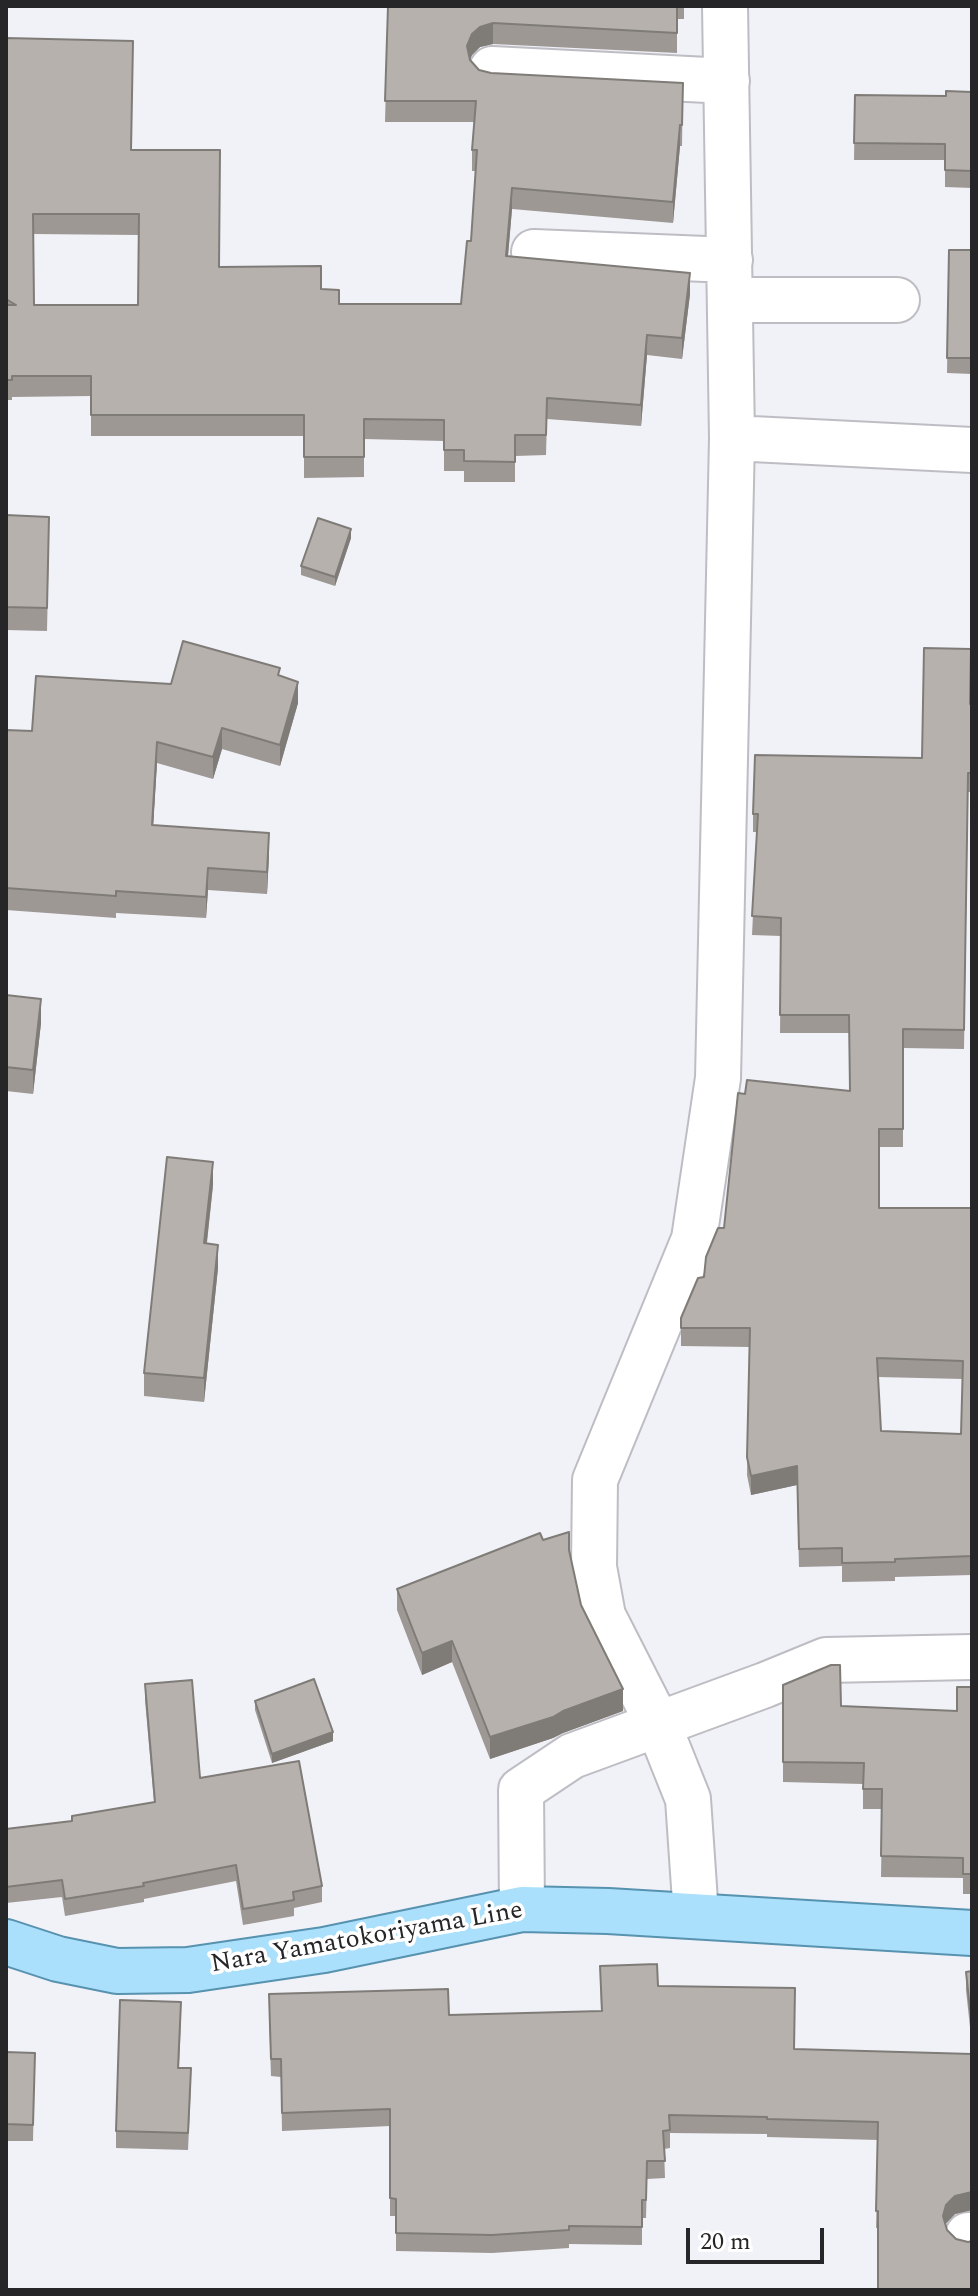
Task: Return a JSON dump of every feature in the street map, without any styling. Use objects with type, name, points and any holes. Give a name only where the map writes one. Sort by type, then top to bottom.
[{"type":"main road","name":"Nara Yamatokoriyama Line","points":[[6,1942],[58,1959],[117,1971],[188,1970],[324,1950],[522,1909],[608,1911],[972,1933]]},
{"type":"street","points":[[696,1916],[688,1799],[658,1724],[603,1616],[594,1567],[595,1480],[694,1239],[718,1078],[732,438],[725,6]]},
{"type":"street","points":[[492,69],[727,81]]},
{"type":"street","points":[[534,252],[897,300]]},
{"type":"street","points":[[732,438],[972,450]]},
{"type":"street","points":[[522,1909],[521,1790],[572,1756],[826,1660],[972,1657]]},
{"type":"building","points":[[388,6],[677,6],[677,33],[493,23],[480,27],[472,34],[467,46],[470,60],[479,70],[491,73],[683,83],[682,125],[673,202],[512,188],[506,256],[690,273],[682,338],[647,335],[641,405],[547,398],[546,435],[515,435],[515,462],[464,461],[464,450],[444,450],[444,420],[364,419],[364,457],[304,457],[304,415],[91,415],[91,376],[12,376],[12,380],[6,380],[6,305],[16,305],[6,299],[6,38],[133,41],[131,150],[220,150],[219,267],[321,266],[321,289],[339,290],[339,304],[461,304],[467,241],[471,241],[477,150],[472,150],[476,101],[385,101]],"holes":[[[33,214],[139,214],[138,305],[34,305]]]},
{"type":"building","points":[[946,91],[972,92],[972,171],[945,170],[945,144],[854,143],[855,95],[946,96]]},
{"type":"building","points":[[949,250],[972,250],[972,358],[947,358]]},
{"type":"building","points":[[6,515],[49,517],[47,608],[6,607]]},
{"type":"building","points":[[318,518],[351,529],[335,577],[301,566]]},
{"type":"building","points":[[183,641],[280,668],[278,675],[298,682],[280,745],[222,728],[213,757],[157,742],[152,825],[269,833],[267,872],[208,868],[206,897],[116,891],[116,896],[6,888],[6,730],[32,731],[36,676],[171,684]]},
{"type":"building","points":[[924,648],[971,649],[972,773],[968,773],[964,1030],[903,1029],[903,1129],[879,1129],[879,1208],[972,1208],[972,1556],[842,1563],[842,1548],[799,1549],[797,1466],[751,1476],[747,1457],[750,1328],[681,1328],[681,1318],[698,1278],[704,1277],[706,1257],[718,1228],[724,1228],[738,1093],[745,1094],[747,1080],[850,1091],[849,1015],[780,1015],[781,918],[752,916],[758,814],[753,814],[755,755],[922,758]],"holes":[[[877,1358],[963,1361],[961,1434],[881,1431]]]},
{"type":"building","points":[[6,995],[41,999],[33,1070],[6,1067]]},
{"type":"building","points":[[167,1157],[213,1162],[204,1243],[218,1245],[204,1378],[144,1373]]},
{"type":"building","points":[[569,1532],[569,1550],[581,1605],[623,1689],[553,1717],[490,1737],[452,1641],[422,1653],[397,1589],[540,1533],[543,1540]]},
{"type":"building","points":[[831,1665],[840,1665],[841,1706],[957,1711],[957,1687],[972,1687],[972,1874],[963,1874],[963,1858],[881,1856],[882,1789],[863,1789],[864,1763],[783,1762],[783,1685]]},
{"type":"building","points":[[314,1679],[333,1732],[272,1754],[255,1701]]},
{"type":"building","points":[[192,1680],[200,1778],[299,1761],[322,1886],[293,1892],[294,1900],[243,1909],[236,1865],[143,1883],[144,1886],[65,1899],[62,1880],[6,1887],[6,1829],[72,1821],[72,1816],[155,1802],[145,1684]]},
{"type":"building","points":[[657,1964],[658,1986],[795,1988],[794,2049],[972,2054],[972,2192],[955,2196],[946,2205],[943,2216],[947,2230],[956,2239],[972,2241],[972,2290],[878,2290],[878,2122],[669,2115],[670,2130],[663,2131],[665,2161],[647,2161],[642,2227],[569,2226],[569,2230],[492,2235],[396,2233],[396,2199],[390,2198],[390,2109],[282,2113],[281,2059],[271,2059],[269,1994],[448,1989],[449,2015],[602,2011],[600,1966]]},
{"type":"building","points":[[972,1971],[972,2028],[966,1972]]},
{"type":"building","points":[[120,2000],[181,2002],[178,2068],[191,2068],[188,2133],[116,2131]]},
{"type":"building","points":[[6,2052],[35,2053],[33,2125],[6,2124]]}]
